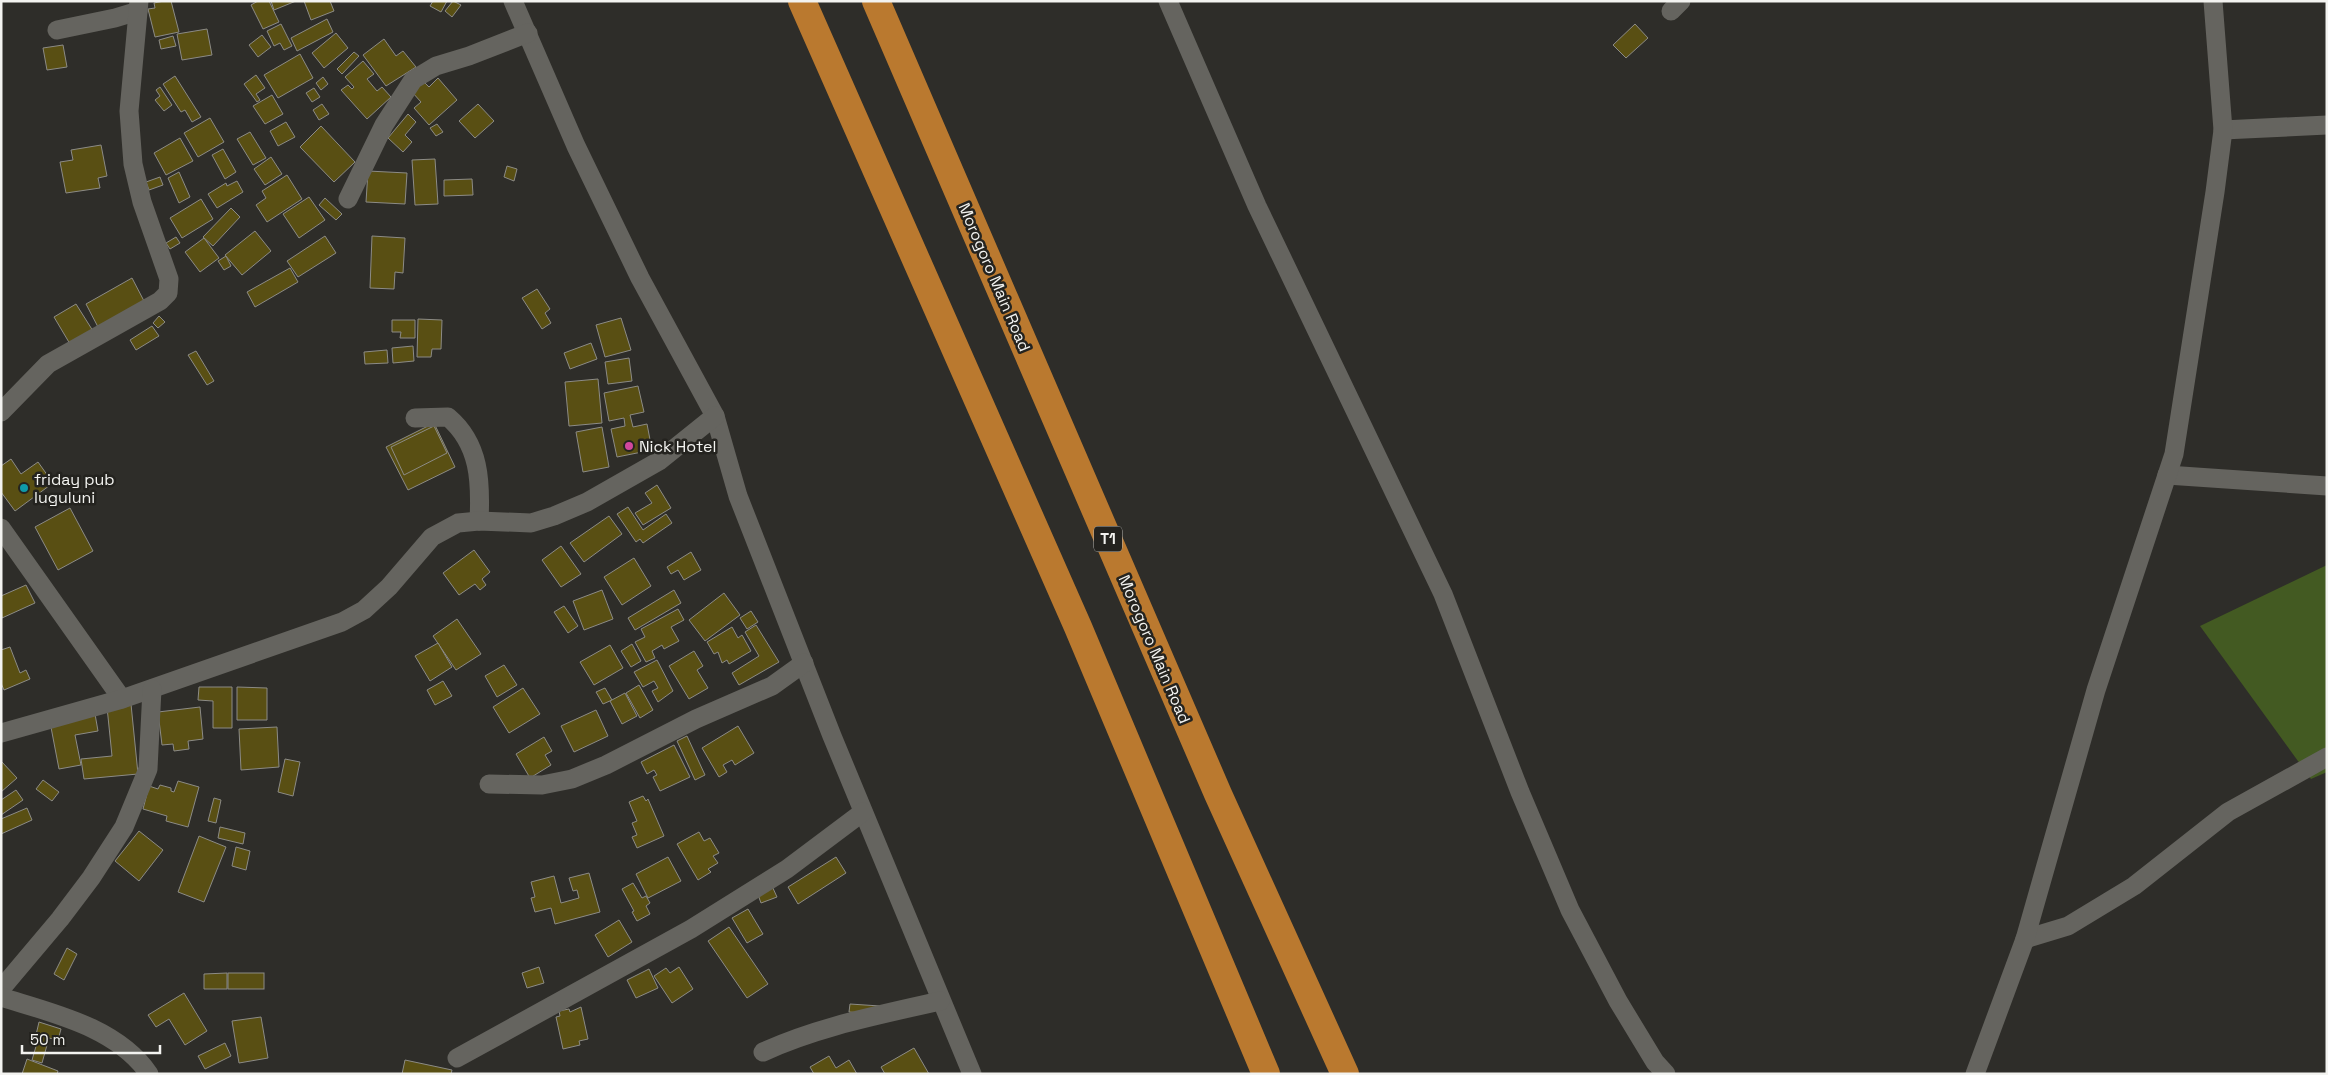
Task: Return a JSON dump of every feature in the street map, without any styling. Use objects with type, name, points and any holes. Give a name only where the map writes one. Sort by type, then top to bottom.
[{"type":"highway","points":[[802,1],[1078,627],[1266,1074]]},
{"type":"highway","name":"Morogoro Main Road","points":[[876,1],[1218,794],[1345,1074]]},
{"type":"street","points":[[513,1],[576,146],[640,278],[714,416],[738,496],[863,812],[940,1002],[972,1074]]},
{"type":"street","points":[[1168,1],[1277,249],[1443,594],[1520,792],[1570,910],[1618,1001],[1654,1062],[1666,1074]]},
{"type":"street","points":[[1975,1074],[2025,939],[2096,690],[2174,454],[2223,130],[2213,1]]},
{"type":"street","points":[[57,30],[115,18],[138,6]]},
{"type":"street","points":[[1,412],[48,364],[160,301],[168,293],[169,279],[142,202],[133,164],[129,112],[138,6]]},
{"type":"street","points":[[348,199],[384,125],[413,80],[436,66],[469,56],[528,33]]},
{"type":"street","points":[[2223,130],[2327,125]]},
{"type":"street","points":[[1,733],[122,699],[342,622],[364,610],[389,587],[432,537],[458,523],[479,521],[531,523],[570,509],[659,462],[714,416]]},
{"type":"street","points":[[415,418],[448,417],[458,426],[472,447],[479,472],[479,521]]},
{"type":"street","points":[[2167,475],[2327,486]]},
{"type":"street","points":[[1,528],[122,699]]},
{"type":"street","points":[[489,784],[542,785],[572,779],[606,765],[696,719],[772,686],[804,663]]},
{"type":"street","points":[[1,989],[60,919],[91,878],[124,827],[148,769],[152,689]]},
{"type":"street","points":[[2025,939],[2068,926],[2126,891],[2228,812],[2327,757]]},
{"type":"street","points":[[457,1058],[691,929],[787,868],[863,812]]},
{"type":"street","points":[[1,997],[75,1020],[120,1044],[142,1064],[148,1074]]},
{"type":"street","points":[[763,1052],[796,1037],[820,1029],[940,1002]]},
{"type":"green space","points":[[2327,565],[2327,772],[2311,779],[2200,626]]},
{"type":"building","points":[[171,1],[179,32],[155,37],[148,9],[155,8],[154,3]]},
{"type":"building","points":[[258,1],[269,1],[279,22],[263,29],[251,5]]},
{"type":"building","points":[[271,1],[296,1],[274,10]]},
{"type":"building","points":[[304,1],[330,1],[334,11],[311,20]]},
{"type":"building","points":[[433,1],[447,1],[441,12],[430,6]]},
{"type":"building","points":[[453,1],[461,5],[452,17],[445,11]]},
{"type":"building","points":[[327,19],[333,32],[297,51],[291,38]]},
{"type":"building","points":[[281,24],[292,46],[284,50],[280,43],[274,46],[267,31]]},
{"type":"building","points":[[1635,24],[1648,38],[1626,58],[1613,45]]},
{"type":"building","points":[[207,29],[212,55],[182,60],[177,34]]},
{"type":"building","points":[[336,33],[348,48],[324,68],[312,53]]},
{"type":"building","points":[[262,35],[271,47],[258,57],[249,45]]},
{"type":"building","points":[[173,36],[176,46],[161,49],[159,40]]},
{"type":"building","points":[[384,39],[396,56],[403,51],[416,67],[386,86],[363,55]]},
{"type":"building","points":[[63,45],[67,67],[47,70],[43,48]]},
{"type":"building","points":[[354,52],[359,56],[342,74],[337,69]]},
{"type":"building","points":[[300,54],[313,78],[278,98],[264,75]]},
{"type":"building","points":[[363,61],[374,74],[367,79],[377,91],[382,87],[391,97],[367,119],[341,90],[348,85],[352,89],[354,87],[345,77]]},
{"type":"building","points":[[256,75],[265,88],[256,94],[260,100],[257,102],[244,84]]},
{"type":"building","points":[[175,76],[201,117],[192,122],[185,110],[181,112],[163,84]]},
{"type":"building","points":[[323,77],[328,84],[321,90],[316,83]]},
{"type":"building","points":[[438,78],[457,100],[429,125],[414,108],[421,102],[412,92],[424,82],[429,87]]},
{"type":"building","points":[[160,87],[172,105],[164,111],[155,100],[160,96],[156,90]]},
{"type":"building","points":[[314,88],[320,97],[312,102],[306,93]]},
{"type":"building","points":[[272,95],[283,114],[265,124],[253,106]]},
{"type":"building","points":[[322,104],[329,114],[319,120],[313,110]]},
{"type":"building","points":[[478,104],[494,121],[475,138],[459,121]]},
{"type":"building","points":[[408,114],[416,122],[405,135],[412,142],[403,152],[388,138]]},
{"type":"building","points":[[210,118],[224,142],[198,157],[184,133]]},
{"type":"building","points":[[286,122],[295,137],[278,146],[270,131]]},
{"type":"building","points":[[437,124],[443,132],[436,136],[430,128]]},
{"type":"building","points":[[321,126],[355,162],[334,182],[300,147]]},
{"type":"building","points":[[250,132],[266,158],[253,165],[237,139]]},
{"type":"building","points":[[180,138],[193,161],[166,175],[154,153]]},
{"type":"building","points":[[101,145],[107,176],[98,178],[100,188],[66,193],[60,162],[73,160],[71,150]]},
{"type":"building","points":[[223,149],[236,172],[225,179],[212,155]]},
{"type":"building","points":[[271,157],[282,174],[265,185],[254,169]]},
{"type":"building","points":[[435,159],[438,204],[415,205],[412,160]]},
{"type":"building","points":[[507,166],[517,169],[514,181],[504,177]]},
{"type":"building","points":[[368,171],[407,173],[405,204],[366,202]]},
{"type":"building","points":[[179,172],[190,197],[179,203],[168,178]]},
{"type":"building","points":[[287,175],[302,199],[267,222],[256,205],[266,198],[262,191]]},
{"type":"building","points":[[160,177],[163,185],[149,190],[146,182]]},
{"type":"building","points":[[472,179],[473,195],[444,196],[444,180]]},
{"type":"building","points":[[237,181],[243,192],[217,208],[208,194],[226,183],[227,186]]},
{"type":"building","points":[[309,197],[325,220],[299,238],[283,214]]},
{"type":"building","points":[[325,198],[342,214],[336,220],[319,205]]},
{"type":"building","points":[[201,199],[213,219],[182,238],[170,218]]},
{"type":"building","points":[[231,208],[240,217],[213,246],[203,237]]},
{"type":"building","points":[[255,231],[271,251],[242,275],[225,255]]},
{"type":"building","points":[[325,236],[336,253],[298,277],[287,261]]},
{"type":"building","points":[[372,236],[405,238],[403,273],[395,272],[394,289],[370,288]]},
{"type":"building","points":[[176,237],[180,243],[170,249],[166,243]]},
{"type":"building","points":[[204,238],[219,258],[200,272],[185,252]]},
{"type":"building","points":[[226,256],[231,266],[224,270],[218,261]]},
{"type":"building","points":[[290,268],[298,282],[255,307],[247,292]]},
{"type":"building","points":[[132,278],[144,301],[98,327],[86,304]]},
{"type":"building","points":[[537,289],[550,309],[545,313],[551,323],[542,329],[522,298]]},
{"type":"building","points":[[76,304],[93,331],[70,344],[54,317]]},
{"type":"building","points":[[159,316],[165,322],[158,328],[153,323]]},
{"type":"building","points":[[621,318],[631,350],[605,357],[596,325]]},
{"type":"building","points":[[418,319],[442,320],[441,349],[432,349],[431,357],[417,357]]},
{"type":"building","points":[[392,320],[415,320],[415,338],[400,338],[401,332],[392,332]]},
{"type":"building","points":[[152,326],[159,336],[136,350],[130,340]]},
{"type":"building","points":[[591,343],[597,359],[570,369],[564,353]]},
{"type":"building","points":[[413,346],[414,361],[393,363],[392,348]]},
{"type":"building","points":[[387,350],[388,363],[365,364],[364,352]]},
{"type":"building","points":[[196,351],[214,381],[207,385],[188,355]]},
{"type":"building","points":[[629,358],[632,381],[608,384],[605,362]]},
{"type":"building","points":[[598,379],[602,423],[569,426],[565,382]]},
{"type":"building","name":"Nick Hotel","points":[[638,386],[644,412],[630,415],[633,427],[647,424],[652,450],[617,457],[611,429],[625,426],[624,418],[609,421],[604,393]]},
{"type":"building","points":[[434,423],[455,467],[408,490],[386,447]]},
{"type":"building","points":[[434,426],[447,453],[404,475],[391,447]]},
{"type":"building","points":[[602,427],[609,467],[583,472],[576,432]]},
{"type":"building","name":"friday pub luguluni","points":[[11,459],[21,474],[38,462],[53,483],[15,511],[1,492],[1,466]]},
{"type":"building","points":[[657,485],[671,508],[643,525],[635,513],[652,503],[645,493]]},
{"type":"building","points":[[628,507],[643,530],[666,514],[672,523],[643,543],[640,539],[636,542],[617,514]]},
{"type":"building","points":[[70,508],[93,551],[58,570],[35,527]]},
{"type":"building","points":[[609,516],[622,534],[584,562],[570,543]]},
{"type":"building","points":[[561,546],[581,574],[561,587],[542,560]]},
{"type":"building","points":[[474,550],[490,572],[482,579],[486,585],[480,590],[475,584],[459,595],[443,573]]},
{"type":"building","points":[[691,552],[701,570],[684,580],[678,570],[671,574],[667,567]]},
{"type":"building","points":[[634,558],[651,586],[622,605],[604,577]]},
{"type":"building","points":[[26,585],[35,603],[2,618],[1,596]]},
{"type":"building","points":[[602,590],[613,619],[584,630],[573,601]]},
{"type":"building","points":[[674,590],[681,603],[635,630],[628,618]]},
{"type":"building","points":[[724,593],[740,615],[705,641],[689,620]]},
{"type":"building","points":[[564,606],[578,626],[568,633],[554,612]]},
{"type":"building","points":[[678,609],[684,620],[671,627],[679,641],[664,649],[662,645],[652,651],[655,658],[646,662],[635,642],[645,637],[641,629]]},
{"type":"building","points":[[751,611],[758,622],[747,629],[740,618]]},
{"type":"building","points":[[457,619],[481,654],[456,670],[433,636]]},
{"type":"building","points":[[756,625],[779,662],[739,685],[732,673],[759,656],[745,632]]},
{"type":"building","points":[[732,627],[738,638],[742,635],[751,651],[729,664],[727,660],[722,663],[718,652],[714,654],[707,642]]},
{"type":"building","points":[[438,643],[452,667],[430,681],[415,656]]},
{"type":"building","points":[[632,644],[641,661],[631,667],[621,651]]},
{"type":"building","points":[[610,645],[623,668],[594,685],[580,662]]},
{"type":"building","points":[[10,647],[20,673],[26,670],[30,679],[4,690],[1,683],[1,650]]},
{"type":"building","points":[[694,651],[703,666],[697,670],[708,688],[689,699],[669,666]]},
{"type":"building","points":[[657,660],[673,691],[658,702],[652,691],[658,688],[654,681],[643,687],[634,672]]},
{"type":"building","points":[[504,665],[517,685],[497,697],[485,676]]},
{"type":"building","points":[[443,681],[452,696],[435,705],[427,690]]},
{"type":"building","points":[[639,685],[653,710],[640,718],[626,693]]},
{"type":"building","points":[[199,687],[232,687],[232,728],[213,728],[213,701],[198,700]]},
{"type":"building","points":[[237,687],[267,688],[267,720],[237,720]]},
{"type":"building","points":[[523,688],[540,714],[509,733],[493,707]]},
{"type":"building","points":[[605,688],[612,700],[603,704],[596,692]]},
{"type":"building","points":[[625,693],[637,716],[622,724],[610,701]]},
{"type":"building","points":[[131,704],[138,774],[84,779],[81,759],[112,756],[107,707]]},
{"type":"building","points":[[200,707],[203,739],[188,741],[189,749],[174,751],[173,744],[162,745],[158,712]]},
{"type":"building","points":[[596,710],[608,736],[574,752],[561,726]]},
{"type":"building","points":[[95,714],[98,731],[75,735],[81,765],[59,769],[50,722]]},
{"type":"building","points":[[738,726],[754,753],[735,765],[732,760],[723,765],[727,772],[719,777],[702,748]]},
{"type":"building","points":[[277,727],[279,767],[241,770],[239,729]]},
{"type":"building","points":[[687,736],[705,775],[695,780],[677,741]]},
{"type":"building","points":[[544,737],[552,751],[545,755],[551,765],[530,778],[516,754]]},
{"type":"building","points":[[674,745],[690,777],[660,791],[653,777],[657,775],[654,770],[647,774],[641,762]]},
{"type":"building","points":[[285,759],[300,762],[293,796],[278,792]]},
{"type":"building","points":[[1,761],[17,778],[1,792]]},
{"type":"building","points":[[43,780],[59,792],[52,801],[36,789]]},
{"type":"building","points":[[178,781],[199,787],[188,827],[166,821],[167,816],[143,809],[149,786],[158,789],[160,785],[171,788],[171,791],[174,792]]},
{"type":"building","points":[[16,790],[23,800],[1,815],[1,800]]},
{"type":"building","points":[[643,796],[646,801],[648,799],[664,836],[637,848],[632,837],[637,835],[632,823],[637,821],[629,802]]},
{"type":"building","points":[[214,798],[221,800],[216,823],[208,821]]},
{"type":"building","points":[[27,808],[32,820],[1,834],[1,819]]},
{"type":"building","points":[[220,827],[245,833],[243,844],[218,838]]},
{"type":"building","points":[[139,831],[163,850],[139,881],[115,861]]},
{"type":"building","points":[[699,832],[704,841],[710,838],[719,853],[713,856],[718,863],[708,869],[711,872],[698,880],[677,844]]},
{"type":"building","points":[[199,836],[226,847],[204,902],[178,892]]},
{"type":"building","points":[[236,847],[250,851],[246,870],[232,866]]},
{"type":"building","points":[[668,857],[681,881],[648,898],[636,874]]},
{"type":"building","points":[[836,857],[846,873],[798,904],[788,887]]},
{"type":"building","points":[[589,873],[600,912],[555,924],[551,908],[535,912],[531,898],[535,897],[531,882],[554,876],[561,903],[579,898],[577,890],[573,891],[569,878]]},
{"type":"building","points":[[633,883],[642,898],[646,896],[650,903],[646,906],[650,914],[637,921],[632,912],[634,911],[622,889]]},
{"type":"building","points":[[772,886],[777,897],[761,903],[757,892]]},
{"type":"building","points":[[748,909],[763,934],[747,943],[732,918]]},
{"type":"building","points":[[619,920],[632,942],[608,957],[595,935]]},
{"type":"building","points":[[729,927],[768,984],[747,998],[708,941]]},
{"type":"building","points":[[67,948],[77,954],[64,980],[54,974]]},
{"type":"building","points":[[539,967],[544,983],[527,988],[522,973]]},
{"type":"building","points":[[679,967],[693,989],[672,1003],[654,976],[666,968],[670,973]]},
{"type":"building","points":[[649,969],[658,988],[636,998],[627,980]]},
{"type":"building","points":[[227,973],[227,989],[204,989],[204,974]]},
{"type":"building","points":[[228,973],[264,973],[264,989],[228,989]]},
{"type":"building","points":[[184,993],[207,1031],[185,1045],[169,1019],[156,1027],[148,1015]]},
{"type":"building","points":[[850,1004],[880,1006],[879,1014],[849,1012]]},
{"type":"building","points":[[581,1007],[588,1039],[579,1041],[580,1045],[563,1049],[556,1017],[560,1016],[559,1011],[569,1009],[570,1012]]},
{"type":"building","points":[[261,1017],[268,1058],[239,1063],[232,1021]]},
{"type":"building","points":[[39,1022],[61,1029],[58,1040],[49,1038],[42,1063],[32,1060],[39,1036],[36,1035]]},
{"type":"building","points":[[225,1043],[231,1056],[205,1069],[198,1056]]},
{"type":"building","points":[[914,1048],[929,1074],[885,1074],[881,1067]]},
{"type":"building","points":[[829,1056],[836,1068],[849,1060],[857,1074],[814,1074],[810,1067]]},
{"type":"building","points":[[27,1059],[58,1071],[57,1074],[22,1074]]},
{"type":"building","points":[[405,1060],[452,1070],[451,1074],[402,1074]]},
{"type":"place","name":"Nick Hotel","points":[[629,446]]},
{"type":"place","name":"friday pub luguluni","points":[[24,488]]}]
